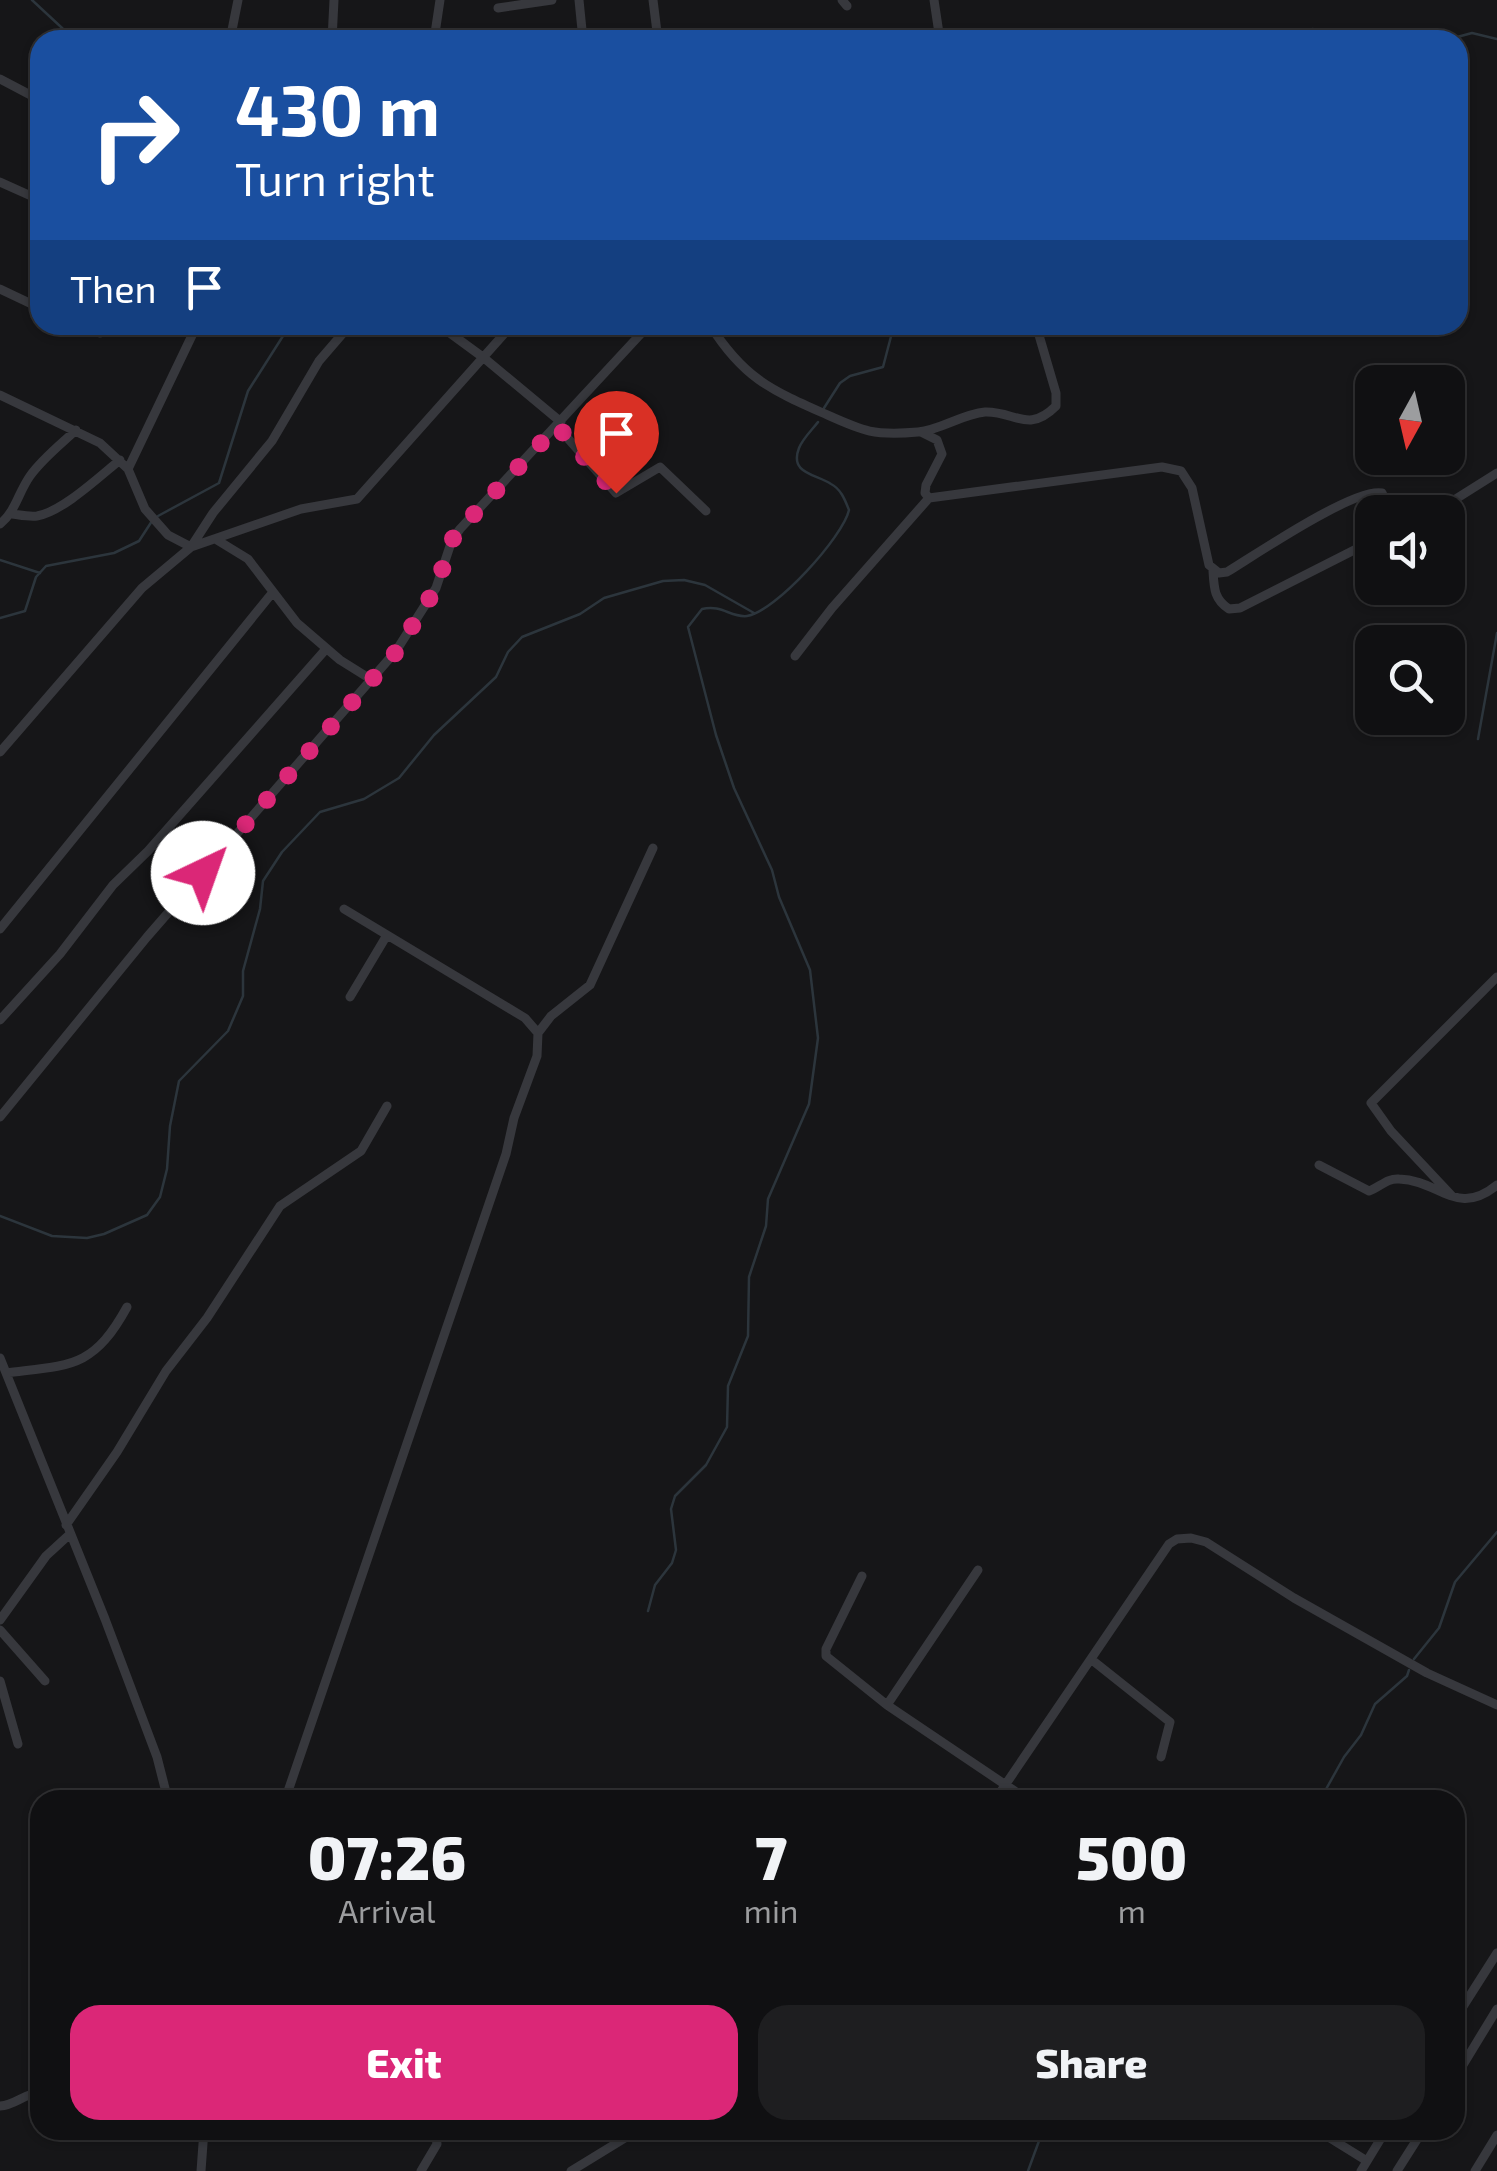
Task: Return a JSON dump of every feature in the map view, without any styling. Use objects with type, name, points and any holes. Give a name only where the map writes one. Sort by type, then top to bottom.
[{"type":"street","points":[[232,30],[238,0]]},
{"type":"street","points":[[332,30],[334,0]]},
{"type":"street","points":[[436,30],[440,0]]},
{"type":"street","points":[[498,8],[552,0]]},
{"type":"street","points":[[580,0],[582,30]]},
{"type":"street","points":[[652,0],[656,30]]},
{"type":"street","points":[[934,0],[938,30]]},
{"type":"street","points":[[0,79],[30,95]]},
{"type":"street","points":[[0,182],[30,196]]},
{"type":"street","points":[[0,289],[30,303]]},
{"type":"street","points":[[128,469],[193,335]]},
{"type":"street","points":[[0,752],[132,599],[191,546],[272,441],[319,362],[342,335]]},
{"type":"street","points":[[453,335],[559,424],[616,493],[660,467],[706,510]]},
{"type":"street","points":[[0,395],[100,443],[128,469],[145,509],[168,535],[191,546],[301,508],[358,499],[504,335]]},
{"type":"street","points":[[0,1117],[148,937],[396,652],[436,588],[452,540],[460,529],[640,335]]},
{"type":"street","points":[[717,335],[750,374],[785,398],[872,433],[921,432],[985,412],[1022,422],[1047,415],[1056,406],[1056,393],[1039,335]]},
{"type":"street","points":[[0,524],[12,514],[26,481],[38,466],[76,430]]},
{"type":"street","points":[[921,432],[937,440],[942,454],[926,485],[925,493],[930,498]]},
{"type":"street","points":[[12,514],[45,514],[120,460]]},
{"type":"street","points":[[795,656],[832,608],[930,498],[1172,468],[1180,471],[1192,488],[1203,547],[1213,571],[1214,592],[1220,604],[1229,609],[1240,608],[1355,549]]},
{"type":"street","points":[[1463,495],[1497,474]]},
{"type":"street","points":[[1213,571],[1227,572],[1355,499]]},
{"type":"street","points":[[217,540],[248,560],[296,623],[372,680]]},
{"type":"street","points":[[0,929],[272,592]]},
{"type":"street","points":[[0,1020],[60,954],[113,885],[148,851],[326,649]]},
{"type":"street","points":[[288,1790],[506,1154],[514,1118],[537,1056],[538,1033],[551,1016],[590,985],[653,848]]},
{"type":"street","points":[[344,909],[525,1018],[538,1033]]},
{"type":"street","points":[[350,997],[387,935]]},
{"type":"street","points":[[1452,1196],[1391,1131],[1371,1102],[1497,976]]},
{"type":"street","points":[[0,1620],[68,1529],[166,1372],[207,1318],[280,1206],[361,1151],[387,1106]]},
{"type":"street","points":[[1319,1165],[1369,1191],[1400,1178],[1452,1196],[1477,1198],[1497,1184]]},
{"type":"street","points":[[6,1373],[66,1366],[87,1357],[114,1330],[126,1307]]},
{"type":"street","points":[[0,1358],[157,1757],[165,1790]]},
{"type":"street","points":[[1003,1790],[1177,1539],[1206,1542],[1294,1598],[1427,1673],[1497,1705]]},
{"type":"street","points":[[887,1705],[978,1570]]},
{"type":"street","points":[[862,1576],[826,1656],[887,1705],[1013,1790]]},
{"type":"street","points":[[0,1630],[45,1681]]},
{"type":"street","points":[[1092,1660],[1170,1722],[1161,1757]]},
{"type":"street","points":[[0,1681],[18,1744]]},
{"type":"street","points":[[1465,2003],[1497,1953]]},
{"type":"street","points":[[1465,2062],[1497,2009]]},
{"type":"street","points":[[0,2106],[30,2093]]},
{"type":"street","points":[[1474,2171],[1497,2135]]},
{"type":"street","points":[[201,2171],[203,2140]]},
{"type":"street","points":[[421,2171],[436,2140]]},
{"type":"street","points":[[572,2171],[622,2140]]},
{"type":"street","points":[[1333,2140],[1368,2161]]},
{"type":"street","points":[[1361,2171],[1380,2140]]},
{"type":"street","points":[[1397,2171],[1416,2140]]},
{"type":"waterway","points":[[32,0],[64,30]]},
{"type":"waterway","points":[[1306,30],[1314,30]]},
{"type":"waterway","points":[[1468,34],[1497,39]]},
{"type":"waterway","points":[[824,408],[840,383],[850,376],[883,367],[891,335]]},
{"type":"waterway","points":[[158,516],[219,483],[248,391],[283,336]]},
{"type":"waterway","points":[[648,1611],[655,1585],[672,1563],[676,1550],[671,1509],[675,1496],[706,1465],[727,1427],[728,1386],[748,1336],[749,1277],[766,1226],[768,1199],[809,1104],[818,1038],[810,970],[779,897],[772,870],[734,788],[688,627],[702,609],[747,616],[774,602],[806,572],[844,522],[849,510],[840,492],[798,463],[801,444],[818,422]]},
{"type":"waterway","points":[[0,618],[25,611],[36,577],[46,566],[114,553],[139,541],[152,521]]},
{"type":"waterway","points":[[0,560],[40,573]]},
{"type":"waterway","points":[[0,1216],[52,1236],[87,1238],[147,1215],[160,1197],[167,1169],[179,1081],[228,1031],[243,996],[243,971],[260,909],[263,881],[282,852],[320,812],[364,799],[399,778],[434,735],[496,677],[508,652],[522,637],[580,614],[604,598],[663,581],[705,585],[754,613]]},
{"type":"waterway","points":[[1478,739],[1497,633]]},
{"type":"waterway","points":[[1414,1659],[1439,1628],[1455,1582],[1497,1532]]},
{"type":"waterway","points":[[1326,1790],[1361,1735],[1375,1704],[1409,1670]]},
{"type":"waterway","points":[[1028,2171],[1039,2140]]},
{"type":"route","points":[[203,873],[396,652],[436,588],[452,540],[557,426],[616,493]]}]
